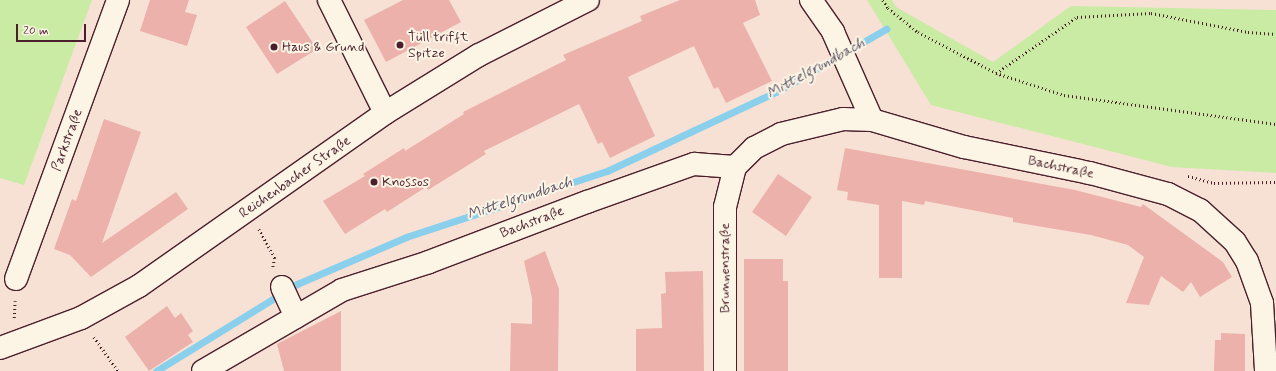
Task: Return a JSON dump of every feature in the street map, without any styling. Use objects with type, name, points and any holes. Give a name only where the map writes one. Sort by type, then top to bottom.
[{"type":"street","name":"Parkstraße","points":[[16,279],[118,0]]},
{"type":"street","points":[[329,0],[385,113]]},
{"type":"street","name":"Reichenbacher Straße","points":[[1,348],[81,318],[139,286],[385,113],[479,55],[588,0]]},
{"type":"street","points":[[811,0],[833,32],[852,71],[872,120]]},
{"type":"street","name":"Bachstraße","points":[[203,371],[285,294],[342,290],[429,262],[587,202],[694,164],[735,167],[754,148],[781,134],[843,119],[872,120],[964,146],[1090,173],[1168,194],[1200,210],[1235,242],[1247,261],[1262,303],[1266,371]]},
{"type":"street","name":"Brunnenstraße","points":[[725,371],[725,207],[735,167]]},
{"type":"path","points":[[883,0],[888,8],[918,32],[996,73],[1064,95],[1276,124]]},
{"type":"path","points":[[996,73],[1077,17],[1152,13],[1248,32],[1276,34]]},
{"type":"path","points":[[1168,194],[1174,179],[1185,176],[1214,183],[1276,182]]},
{"type":"path","points":[[263,234],[275,258],[285,294]]},
{"type":"path","points":[[1,348],[14,316],[16,279]]},
{"type":"path","points":[[81,318],[118,371]]},
{"type":"green space","points":[[0,0],[92,0],[24,185],[0,178]]},
{"type":"green space","points":[[867,0],[892,0],[896,7],[993,62],[1071,6],[1276,10],[1276,173],[1172,167],[931,105]]},
{"type":"building","points":[[150,0],[189,0],[185,12],[197,15],[187,46],[140,31]]},
{"type":"building","points":[[403,0],[449,0],[461,22],[386,62],[364,20]]},
{"type":"building","points":[[680,0],[755,0],[760,15],[743,23],[772,81],[726,103],[718,87],[714,89],[694,46],[628,77],[655,136],[610,158],[602,142],[598,144],[579,104],[484,151],[486,154],[428,190],[426,187],[387,212],[385,209],[345,234],[323,201],[365,176],[363,174],[404,148],[405,151],[464,114],[463,112],[566,60],[563,55],[642,21],[640,16]]},
{"type":"building","points":[[285,1],[317,49],[277,74],[246,27]]},
{"type":"building","points":[[104,119],[141,132],[102,243],[176,192],[188,209],[91,277],[70,255],[54,249],[72,199],[76,201]]},
{"type":"building","points":[[845,148],[1075,190],[1141,207],[1143,204],[1223,262],[1232,277],[1200,297],[1191,282],[1183,292],[1161,276],[1149,305],[1126,303],[1144,257],[1128,245],[1091,235],[1013,222],[1013,218],[925,201],[924,205],[902,201],[902,278],[879,278],[879,205],[847,200],[848,192],[837,190]]},
{"type":"building","points":[[778,174],[812,197],[786,236],[752,212]]},
{"type":"building","points":[[545,251],[559,289],[558,371],[510,371],[511,323],[532,324],[532,298],[524,261]]},
{"type":"building","points":[[744,259],[783,259],[783,281],[788,281],[788,371],[744,371]]},
{"type":"building","points":[[703,271],[704,371],[636,371],[636,329],[662,328],[661,294],[666,293],[665,272]]},
{"type":"building","points":[[167,306],[175,318],[181,313],[193,331],[188,335],[193,342],[149,371],[125,337]]},
{"type":"building","points":[[341,311],[341,371],[284,371],[277,344]]},
{"type":"building","points":[[1221,333],[1245,334],[1245,371],[1214,371],[1215,340],[1221,340]]},
{"type":"waterway","name":"Mittelgrundbach","points":[[156,371],[297,284],[406,237],[607,171],[778,91],[886,29]]},
{"type":"place","name":"Tüll trifft Spitze","points":[[400,45]]},
{"type":"place","name":"Haus & Grund","points":[[274,47]]},
{"type":"place","name":"Knossos","points":[[374,182]]}]
